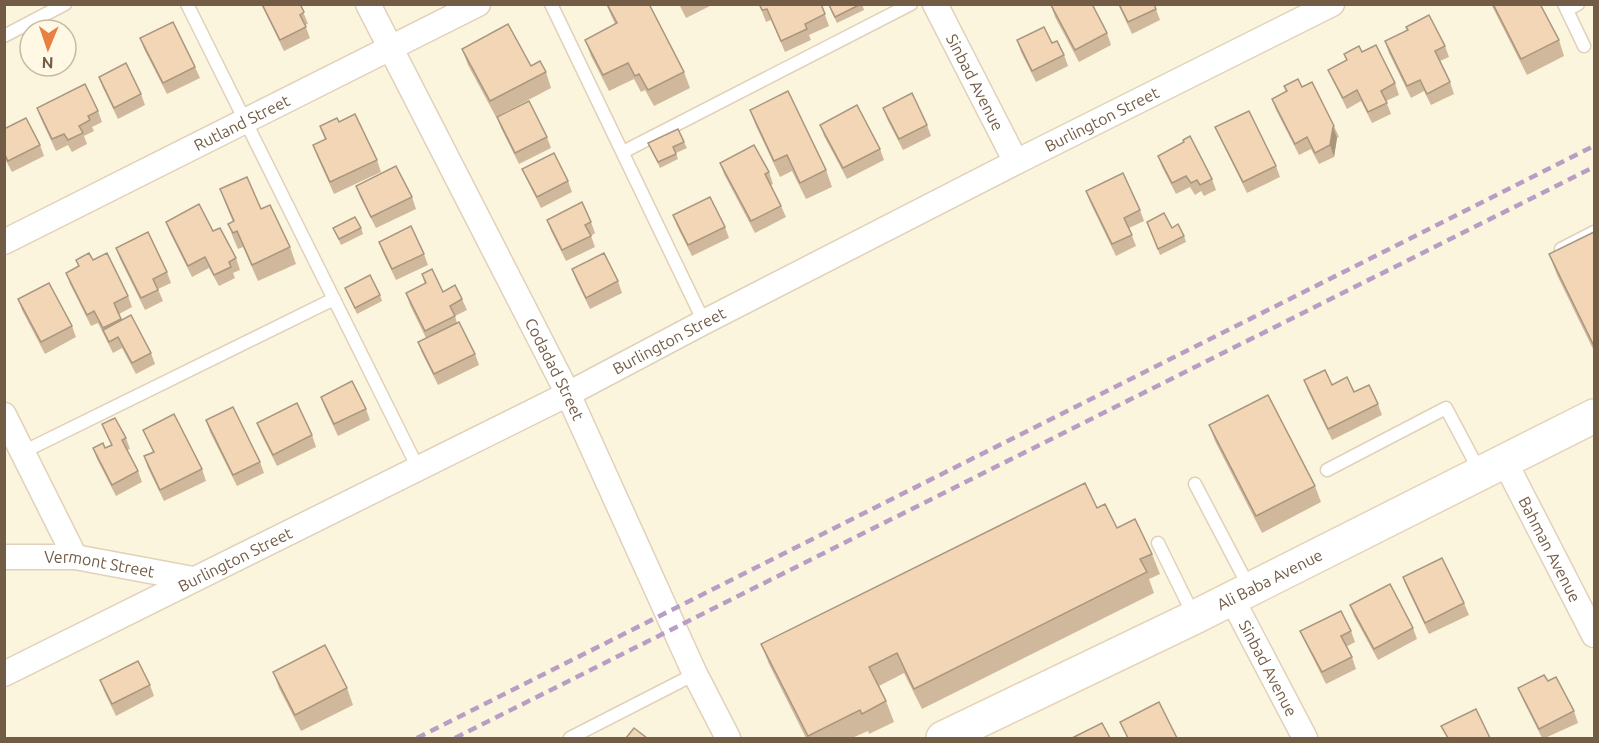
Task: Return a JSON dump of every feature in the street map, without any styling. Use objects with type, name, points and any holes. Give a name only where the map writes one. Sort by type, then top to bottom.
[{"type":"street","name":"Codadad Street","points":[[368,4],[568,394],[696,674],[728,738]]},
{"type":"street","name":"Rutland Street","points":[[4,242],[478,4]]},
{"type":"street","name":"Sinbad Avenue","points":[[935,4],[1016,162]]},
{"type":"street","name":"Burlington Street","points":[[4,674],[568,394],[704,321],[1332,4]]},
{"type":"street","points":[[4,415],[75,557]]},
{"type":"street","name":"Ali Baba Avenue","points":[[943,738],[1195,617],[1594,416]]},
{"type":"street","name":"Bahman Avenue","points":[[1493,467],[1594,635]]},
{"type":"street","name":"Vermont Street","points":[[4,557],[75,557],[193,579]]},
{"type":"street","name":"Sinbad Avenue","points":[[1241,594],[1305,738]]},
{"type":"lane","points":[[4,36],[65,4]]},
{"type":"lane","points":[[187,4],[418,468]]},
{"type":"lane","points":[[551,4],[704,321]]},
{"type":"lane","points":[[622,152],[911,4]]},
{"type":"lane","points":[[1570,6],[1584,46]]},
{"type":"lane","points":[[1550,255],[1594,232]]},
{"type":"lane","points":[[23,452],[334,299]]},
{"type":"lane","points":[[1327,470],[1446,408],[1493,467]]},
{"type":"lane","points":[[1195,484],[1241,594]]},
{"type":"lane","points":[[1158,543],[1195,617]]},
{"type":"lane","points":[[570,738],[696,674]]},
{"type":"building","points":[[262,4],[300,4],[304,12],[300,15],[306,27],[280,40]]},
{"type":"building","points":[[607,4],[649,4],[684,72],[648,90],[639,74],[635,76],[628,63],[603,75],[585,40],[617,23]]},
{"type":"building","points":[[759,4],[821,4],[825,14],[805,24],[807,29],[781,41],[767,9],[762,10]]},
{"type":"building","points":[[830,4],[861,4],[835,17]]},
{"type":"building","points":[[1092,4],[1107,33],[1075,50],[1051,5]]},
{"type":"building","points":[[1119,4],[1154,4],[1156,9],[1128,22]]},
{"type":"building","points":[[1493,4],[1540,4],[1559,40],[1521,59]]},
{"type":"building","points":[[1429,15],[1445,46],[1435,51],[1450,82],[1427,94],[1420,80],[1407,86],[1385,41],[1408,30],[1406,27]]},
{"type":"building","points":[[173,22],[195,67],[163,83],[140,38]]},
{"type":"building","points":[[508,24],[531,66],[540,61],[546,72],[490,101],[462,49]]},
{"type":"building","points":[[1044,27],[1052,43],[1057,41],[1064,55],[1032,71],[1017,40]]},
{"type":"building","points":[[1376,45],[1395,83],[1381,91],[1387,103],[1368,112],[1357,90],[1343,98],[1328,70],[1347,60],[1344,54],[1359,46],[1362,52]]},
{"type":"building","points":[[126,63],[141,94],[114,108],[99,77]]},
{"type":"building","points":[[1298,79],[1302,87],[1312,82],[1334,126],[1330,145],[1315,153],[1307,137],[1295,144],[1272,99],[1287,91],[1284,86]]},
{"type":"building","points":[[85,84],[98,111],[88,116],[90,120],[79,126],[83,133],[68,140],[64,134],[52,139],[37,108]]},
{"type":"building","points":[[788,91],[826,170],[800,183],[787,155],[774,161],[750,110]]},
{"type":"building","points":[[912,93],[927,125],[899,139],[883,108]]},
{"type":"building","points":[[529,101],[547,137],[515,153],[497,117]]},
{"type":"building","points":[[857,105],[880,149],[843,168],[820,125]]},
{"type":"building","points":[[1249,111],[1276,166],[1243,182],[1215,127]]},
{"type":"building","points":[[355,114],[377,160],[330,182],[313,145],[326,139],[320,126],[337,118],[339,122]]},
{"type":"building","points":[[26,118],[40,145],[8,161],[4,153],[4,129]]},
{"type":"building","points":[[678,129],[684,142],[673,147],[676,154],[658,162],[648,143]]},
{"type":"building","points":[[1190,136],[1212,179],[1200,185],[1197,180],[1191,183],[1186,176],[1172,183],[1158,156],[1184,142],[1183,140]]},
{"type":"building","points":[[754,145],[769,172],[765,174],[781,206],[751,221],[720,163]]},
{"type":"building","points":[[554,153],[568,181],[537,197],[522,169]]},
{"type":"building","points":[[396,166],[412,197],[371,217],[356,186]]},
{"type":"building","points":[[1123,173],[1140,210],[1124,218],[1132,235],[1112,244],[1086,191]]},
{"type":"building","points":[[247,177],[261,209],[270,205],[290,247],[252,265],[237,231],[233,233],[228,224],[234,221],[220,189]]},
{"type":"building","points":[[710,197],[725,227],[688,245],[673,215]]},
{"type":"building","points":[[582,202],[591,222],[585,225],[591,236],[562,250],[547,220]]},
{"type":"building","points":[[199,204],[213,231],[220,228],[236,258],[229,262],[231,267],[214,275],[205,257],[188,266],[166,222]]},
{"type":"building","points":[[1164,213],[1172,228],[1178,224],[1184,236],[1158,249],[1147,222]]},
{"type":"building","points":[[355,217],[361,228],[339,239],[333,228]]},
{"type":"building","points":[[411,226],[424,254],[392,269],[379,242]]},
{"type":"building","points":[[148,232],[167,272],[153,279],[158,290],[141,298],[116,248]]},
{"type":"building","points":[[1594,232],[1594,346],[1549,254]]},
{"type":"building","points":[[89,253],[93,260],[107,253],[128,296],[114,303],[121,319],[103,328],[94,311],[87,315],[66,273],[79,266],[76,260]]},
{"type":"building","points":[[604,253],[618,281],[586,298],[572,269]]},
{"type":"building","points":[[432,269],[443,292],[455,285],[462,299],[450,306],[455,316],[425,331],[406,293],[426,283],[422,274]]},
{"type":"building","points":[[370,275],[380,295],[355,308],[345,288]]},
{"type":"building","points":[[49,283],[72,326],[41,342],[18,299]]},
{"type":"building","points":[[131,315],[151,353],[132,363],[118,337],[109,342],[103,330]]},
{"type":"building","points":[[459,322],[475,354],[434,374],[418,342]]},
{"type":"building","points":[[1325,370],[1332,385],[1347,377],[1354,392],[1369,385],[1378,404],[1328,429],[1304,380]]},
{"type":"building","points":[[352,381],[366,409],[334,424],[321,397]]},
{"type":"building","points":[[1268,395],[1315,486],[1256,516],[1209,425]]},
{"type":"building","points":[[297,403],[312,435],[273,455],[257,423]]},
{"type":"building","points":[[233,407],[260,462],[233,475],[206,420]]},
{"type":"building","points":[[174,414],[202,469],[160,490],[144,456],[154,452],[143,430]]},
{"type":"building","points":[[115,418],[126,438],[122,440],[138,471],[112,485],[93,448],[103,443],[105,448],[112,445],[102,424]]},
{"type":"building","points":[[1085,483],[1097,508],[1105,504],[1117,528],[1135,519],[1152,554],[1140,559],[1147,572],[914,689],[897,653],[869,667],[886,701],[862,714],[860,710],[808,736],[761,644]]},
{"type":"building","points":[[1442,558],[1464,603],[1425,623],[1403,577]]},
{"type":"building","points":[[1390,584],[1413,628],[1374,649],[1350,605]]},
{"type":"building","points":[[1341,611],[1351,631],[1341,636],[1352,657],[1322,672],[1300,631]]},
{"type":"building","points":[[325,645],[347,688],[295,715],[273,672]]},
{"type":"building","points":[[138,661],[150,685],[112,704],[100,680]]},
{"type":"building","points":[[1544,675],[1548,681],[1556,677],[1574,711],[1539,729],[1518,688]]},
{"type":"building","points":[[1159,702],[1177,738],[1128,738],[1120,722]]},
{"type":"building","points":[[1476,709],[1490,738],[1448,738],[1441,726]]},
{"type":"building","points":[[1102,723],[1110,738],[1072,738]]},
{"type":"building","points":[[634,728],[647,738],[626,738]]},
{"type":"railway","points":[[417,738],[1594,146]]},
{"type":"railway","points":[[455,738],[1594,167]]}]
